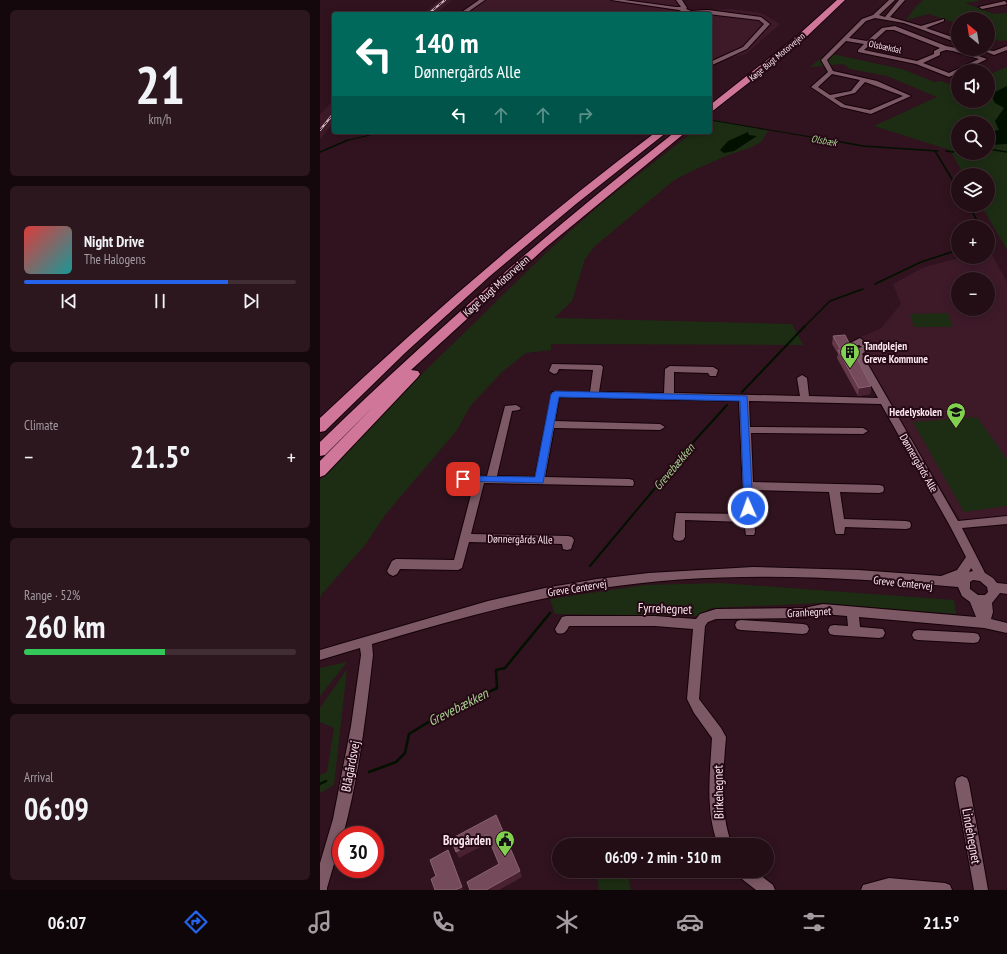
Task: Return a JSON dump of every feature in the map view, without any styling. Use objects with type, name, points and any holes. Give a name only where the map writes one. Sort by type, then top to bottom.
[{"type":"highway","name":"Køge Bugt Motorvejen","points":[[712,108],[787,49],[841,0]]},
{"type":"highway","name":"Køge Bugt Motorvejen","points":[[746,70],[763,56]]},
{"type":"highway","name":"Køge Bugt Motorvejen","points":[[320,427],[401,350],[534,233],[659,134]]},
{"type":"highway","name":"Køge Bugt Motorvejen","points":[[320,451],[417,356],[488,293],[591,203],[678,134]]},
{"type":"highway","points":[[320,471],[414,373],[473,315],[488,293]]},
{"type":"highway","points":[[320,412],[367,371],[401,350]]},
{"type":"street","points":[[465,12],[482,0]]},
{"type":"street","points":[[614,0],[681,9],[688,12]]},
{"type":"street","points":[[679,0],[683,7],[681,9]]},
{"type":"street","points":[[831,72],[814,87],[843,106],[871,112],[908,96],[875,82],[831,72],[824,60],[844,38],[864,20],[875,16],[892,0]]},
{"type":"street","points":[[887,18],[902,0]]},
{"type":"street","points":[[999,0],[1006,4]]},
{"type":"street","points":[[982,7],[1006,4]]},
{"type":"street","points":[[712,13],[761,19],[767,24],[745,48],[712,63]]},
{"type":"street","points":[[875,16],[902,21],[951,39]]},
{"type":"street","points":[[921,28],[942,20]]},
{"type":"street","name":"Olsbækdal","points":[[951,74],[949,75],[918,63],[860,51],[884,30],[890,28],[945,48],[954,49],[984,60],[975,64]]},
{"type":"street","points":[[923,39],[937,34]]},
{"type":"street","name":"Olsbækdal","points":[[844,38],[868,43]]},
{"type":"street","points":[[918,63],[938,54],[936,52],[945,48]]},
{"type":"street","points":[[995,53],[1007,48]]},
{"type":"street","points":[[829,97],[853,92],[864,79]]},
{"type":"street","name":"Dønnergårds Alle","points":[[865,333],[860,341],[868,347],[857,353],[955,525],[971,559],[977,576]]},
{"type":"street","points":[[554,371],[555,366],[598,367],[594,395]]},
{"type":"street","points":[[669,396],[670,369],[713,370],[713,374]]},
{"type":"street","points":[[802,378],[805,400]]},
{"type":"street","points":[[539,481],[555,394],[885,401]]},
{"type":"street","points":[[744,398],[750,532]]},
{"type":"street","points":[[491,480],[508,408],[516,408]]},
{"type":"street","points":[[550,424],[660,427]]},
{"type":"street","points":[[745,430],[863,431]]},
{"type":"street","points":[[463,479],[628,483]]},
{"type":"street","points":[[393,571],[396,564],[458,565],[480,479]]},
{"type":"street","points":[[748,486],[879,489]]},
{"type":"street","points":[[834,488],[840,527],[906,525]]},
{"type":"street","points":[[679,537],[680,516],[749,518]]},
{"type":"street","points":[[955,525],[1007,520]]},
{"type":"street","name":"Dønnergårds Alle","points":[[465,538],[568,540],[567,546]]},
{"type":"street","points":[[932,579],[961,574],[971,559]]},
{"type":"street","name":"Greve Centervej","points":[[320,655],[498,603],[592,584],[707,573],[765,572],[874,574],[932,579],[963,586]]},
{"type":"street","name":"Greve Centervej","points":[[843,574],[874,580],[963,586]]},
{"type":"street","points":[[984,623],[987,612],[988,595],[987,579],[977,576],[966,578],[963,586],[969,596],[988,595],[1007,595]]},
{"type":"street","points":[[988,595],[1007,589]]},
{"type":"street","name":"Granhegnet","points":[[699,624],[704,618],[716,614],[804,613],[823,610],[852,611],[984,623],[1007,628]]},
{"type":"street","points":[[852,611],[855,631]]},
{"type":"street","points":[[765,613],[765,627]]},
{"type":"street","points":[[939,619],[942,636]]},
{"type":"street","name":"Fyrrehegnet","points":[[561,629],[566,621],[655,621],[699,624],[694,700],[697,708],[714,728],[719,738]]},
{"type":"street","name":"Granhegnet","points":[[741,625],[803,629]]},
{"type":"street","name":"Granhegnet","points":[[834,630],[879,632]]},
{"type":"street","points":[[918,635],[974,638]]},
{"type":"street","name":"Blågårdsvej","points":[[320,888],[340,819],[353,754],[367,655],[366,641]]},
{"type":"street","name":"Birkehegnet","points":[[719,738],[717,815],[719,829],[722,838]]},
{"type":"street","name":"Lindehegnet","points":[[962,783],[980,890]]},
{"type":"street","points":[[752,878],[768,890]]},
{"type":"street","points":[[868,890],[889,885],[945,890]]},
{"type":"shaded area","points":[[439,0],[452,0],[438,12],[425,12]]},
{"type":"shaded area","points":[[477,0],[682,0],[690,11],[731,9],[761,13],[780,24],[746,54],[722,60],[712,66],[712,12],[461,12]]},
{"type":"shaded area","points":[[1007,86],[1007,144],[995,145],[995,131],[999,130],[995,121],[1004,108],[995,103],[995,92]]},
{"type":"shaded area","points":[[332,101],[332,124],[320,139],[320,115]]},
{"type":"shaded area","points":[[748,132],[749,135],[757,136],[734,151],[724,153],[720,150],[728,141]]},
{"type":"shaded area","name":"Hedelyskolen","points":[[951,260],[951,264],[995,264],[995,260],[1007,282],[1007,516],[960,520],[852,341],[881,328],[901,304],[893,284],[922,268]]},
{"type":"green space","points":[[920,0],[978,0],[979,1],[965,3],[989,12],[951,12],[951,22],[929,14],[906,20],[917,5],[923,1]]},
{"type":"green space","points":[[1007,13],[1007,40],[1000,41],[995,39],[995,14]]},
{"type":"green space","points":[[827,53],[902,69],[934,82],[941,81],[951,85],[951,108],[995,108],[995,72],[1007,67],[1007,250],[995,229],[995,220],[990,220],[985,212],[995,212],[995,168],[960,168],[956,160],[995,160],[995,116],[951,116],[951,152],[950,150],[874,126],[937,97],[887,76],[850,69],[843,64],[810,67]]},
{"type":"green space","points":[[712,119],[768,131],[761,142],[752,147],[726,156],[673,181],[595,246],[585,259],[572,301],[554,318],[792,324],[803,345],[551,344],[551,350],[526,353],[502,372],[471,405],[457,430],[385,515],[365,545],[321,595],[320,599],[320,480],[377,418],[548,251],[602,203],[690,134],[712,134]]},
{"type":"green space","points":[[948,313],[953,327],[914,327],[910,314]]},
{"type":"green space","points":[[977,417],[1007,459],[1007,506],[964,512],[913,422]]},
{"type":"green space","points":[[721,583],[954,600],[956,614],[822,603],[711,608],[697,616],[555,614],[550,599],[645,585]]},
{"type":"green space","points":[[347,662],[320,696],[320,668]]},
{"type":"green space","points":[[347,669],[334,785],[320,793],[320,775],[327,772],[334,728],[320,722],[320,708]]},
{"type":"green space","points":[[597,878],[628,878],[631,890],[599,890]]},
{"type":"building","points":[[845,335],[871,386],[859,388],[838,350],[841,350],[833,336]]},
{"type":"building","points":[[496,815],[520,871],[486,890],[470,890],[467,882],[499,864],[487,835],[456,852],[451,839]]},
{"type":"building","points":[[448,850],[462,887],[455,890],[435,890],[431,879],[436,876],[430,860]]},
{"type":"waterway","name":"Olsbæk","points":[[712,120],[835,141]]},
{"type":"waterway","name":"Olsbæk","points":[[347,141],[374,134]]},
{"type":"waterway","name":"Olsbæk","points":[[830,140],[863,146],[938,151]]},
{"type":"waterway","name":"Olsbæk","points":[[320,152],[347,141]]},
{"type":"waterway","name":"Olsbæk","points":[[995,150],[1007,152]]},
{"type":"waterway","name":"Grevebækken","points":[[935,151],[951,177]]},
{"type":"waterway","name":"Olsbæk","points":[[946,151],[951,152]]},
{"type":"waterway","name":"Grevebækken","points":[[972,212],[977,220]]},
{"type":"waterway","name":"Grevebækken","points":[[875,284],[921,262],[951,252]]},
{"type":"waterway","name":"Grevebækken","points":[[805,326],[830,301],[863,289]]},
{"type":"waterway","name":"Grevebækken","points":[[742,392],[805,326]]},
{"type":"waterway","name":"Grevebækken","points":[[590,566],[697,438],[727,405]]},
{"type":"waterway","name":"Grevebækken","points":[[369,772],[396,762],[405,753],[409,734],[440,715],[497,688],[496,670],[505,668],[550,613]]},
{"type":"waterway","name":"Grevebækken","points":[[320,784],[326,781]]},
{"type":"railway","points":[[430,12],[445,0]]},
{"type":"railway","points":[[320,130],[332,115]]},
{"type":"place","name":"Tandplejen Greve Kommune","points":[[850,369]]},
{"type":"place","name":"Hedelyskolen","points":[[956,429]]},
{"type":"place","name":"Brogården","points":[[505,857]]},
{"type":"route","points":[[463,479],[539,481],[555,394],[744,398],[748,508]]}]
